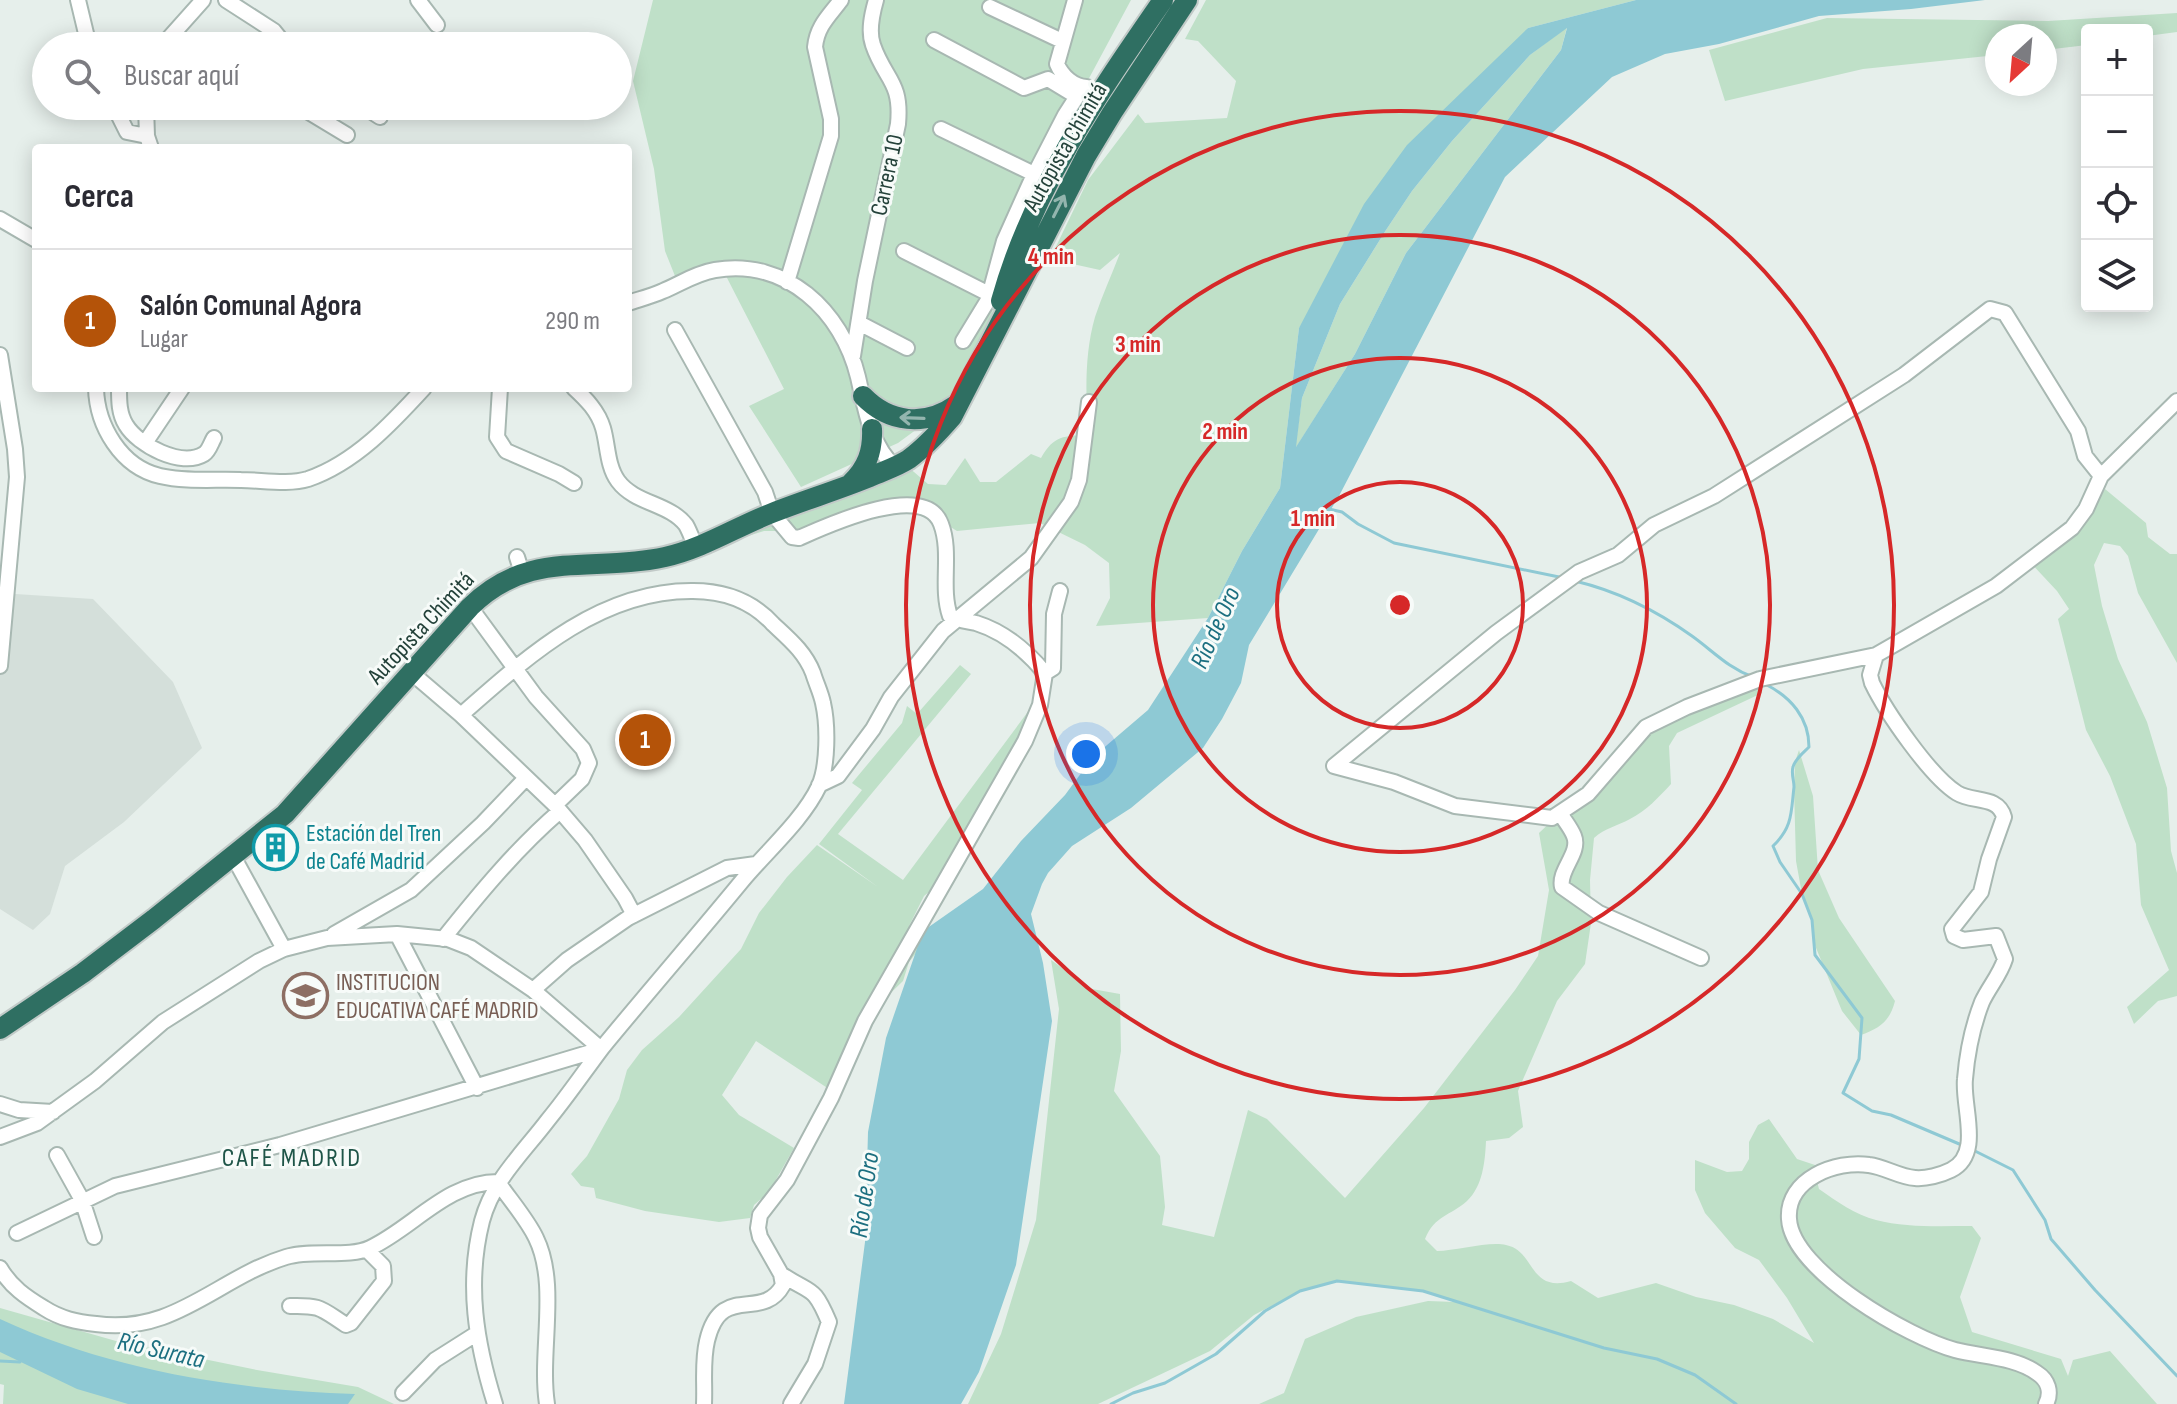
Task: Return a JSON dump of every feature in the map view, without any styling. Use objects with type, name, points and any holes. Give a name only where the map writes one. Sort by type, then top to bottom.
[{"type":"highway","name":"Autopista Chimitá","points":[[997,325],[1008,278],[1066,146],[1163,0]]},
{"type":"highway","name":"Autopista Chimitá","points":[[0,1029],[83,973],[285,814],[470,607],[520,565],[600,565],[665,557],[696,548],[772,513],[836,492],[895,467],[937,434],[962,400],[997,325],[1093,145],[1187,0]]},
{"type":"highway","points":[[863,396],[884,413],[911,420],[939,415],[962,400]]},
{"type":"highway","points":[[836,492],[856,478],[866,465],[872,447],[872,429]]},
{"type":"street","points":[[78,0],[86,32]]},
{"type":"street","points":[[226,0],[275,32]]},
{"type":"street","points":[[418,0],[437,25]]},
{"type":"street","points":[[787,282],[831,136],[831,119],[816,40],[820,26],[841,0]]},
{"type":"street","name":"Carrera 10","points":[[853,356],[900,102],[895,84],[873,45],[871,23],[876,0]]},
{"type":"street","points":[[1075,0],[1057,60],[1058,68],[1080,91]]},
{"type":"street","points":[[175,32],[195,2]]},
{"type":"street","points":[[990,7],[1062,41]]},
{"type":"street","points":[[934,40],[1024,88],[1048,79],[1080,91]]},
{"type":"street","points":[[963,341],[980,316],[1004,241],[1034,174],[1080,91],[1110,78]]},
{"type":"street","points":[[121,120],[127,132],[149,142],[147,120]]},
{"type":"street","points":[[322,120],[347,135]]},
{"type":"street","points":[[941,129],[1034,174]]},
{"type":"street","points":[[0,219],[32,238]]},
{"type":"street","points":[[0,234],[16,228]]},
{"type":"street","points":[[904,251],[989,294]]},
{"type":"street","points":[[632,301],[713,270],[762,272],[801,287],[841,330],[853,356],[872,429],[882,452],[895,467]]},
{"type":"street","points":[[825,311],[836,314],[848,312],[859,305],[863,295]]},
{"type":"street","points":[[2101,476],[2085,456],[2078,431],[2005,313],[1990,309],[1904,375],[1714,496],[1654,525],[1618,555],[1579,572],[1496,633],[1334,766],[1394,782],[1455,806],[1552,818],[1588,794],[1646,727],[1687,707],[1760,679],[1876,655],[1996,586],[2072,528],[2086,509],[2101,476],[2177,401]]},
{"type":"street","points":[[859,323],[907,348]]},
{"type":"street","points":[[675,330],[765,492],[772,513],[792,537],[799,538],[868,511],[911,505],[932,511],[941,522],[950,616],[975,623],[1013,641],[1027,651],[1045,673],[1040,705],[1025,741],[865,1021],[831,1098],[787,1180],[760,1215],[760,1237],[781,1274],[783,1285],[777,1296],[759,1305],[740,1303],[725,1308],[712,1325],[704,1358],[704,1404]]},
{"type":"street","points":[[0,355],[17,477],[0,666]]},
{"type":"street","points":[[145,443],[179,392]]},
{"type":"street","points":[[214,438],[200,456],[167,455],[145,443],[124,422],[119,393],[96,395],[111,440],[126,457],[153,474],[183,478],[306,480],[370,442],[420,392]]},
{"type":"street","points":[[500,392],[499,444],[506,451],[574,483]]},
{"type":"street","points":[[578,392],[595,410],[603,425],[617,480],[636,497],[681,520],[687,526],[696,548]]},
{"type":"street","points":[[819,785],[838,776],[900,686],[943,631],[1031,558],[1071,502],[1079,480],[1089,402]]},
{"type":"street","points":[[461,715],[515,668],[569,629],[611,607],[644,595],[708,591],[745,601],[762,611],[807,658],[823,703],[826,743],[819,785],[793,824],[601,1049],[498,1182],[482,1220],[473,1273],[476,1334],[495,1404]]},
{"type":"street","points":[[1045,673],[1053,668],[1054,614],[1060,591]]},
{"type":"street","points":[[443,939],[582,779],[589,763],[583,749],[546,710],[470,607]]},
{"type":"street","points":[[1876,655],[1870,675],[1872,683],[1903,734],[1956,792],[1993,802],[2003,812],[1981,892],[1955,922],[1952,933],[1963,940],[1996,936],[2005,959],[1982,1003],[1972,1041],[1965,1081],[1968,1148],[1960,1163],[1942,1173],[1916,1178],[1861,1164],[1822,1171],[1802,1185],[1796,1194],[1788,1215],[1790,1229],[1801,1249],[1817,1266],[1843,1289],[1885,1318],[1917,1336],[1954,1350],[2003,1360],[2038,1373],[2045,1380],[2050,1393],[2046,1404]]},
{"type":"street","points":[[413,674],[461,715],[557,808],[585,840],[634,915]]},
{"type":"street","points":[[327,938],[411,890],[526,778]]},
{"type":"street","points":[[1560,813],[1575,837],[1575,845],[1560,880],[1562,887],[1599,913],[1701,958]]},
{"type":"street","points":[[233,856],[284,949]]},
{"type":"street","points":[[533,990],[567,960],[634,915],[727,868],[756,864]]},
{"type":"street","points":[[397,934],[477,1088]]},
{"type":"street","points":[[0,1137],[37,1123],[95,1081],[163,1022],[259,961],[284,949],[327,938],[397,934],[443,939],[471,948],[533,990],[601,1049]]},
{"type":"street","points":[[17,1233],[117,1185],[280,1145],[601,1049]]},
{"type":"street","points":[[0,1104],[19,1110],[53,1112]]},
{"type":"street","points":[[57,1155],[82,1200],[94,1237]]},
{"type":"street","points":[[0,1268],[18,1291],[71,1321],[125,1326],[155,1321],[177,1313],[288,1256],[322,1251],[367,1250],[459,1190],[484,1182],[498,1182]]},
{"type":"street","points":[[498,1182],[536,1238],[548,1283],[543,1362],[547,1404]]},
{"type":"street","points":[[290,1306],[317,1307],[327,1310],[346,1325],[351,1323],[384,1281],[383,1266],[367,1250]]},
{"type":"street","points":[[781,1274],[810,1289],[818,1297],[829,1322],[815,1364],[791,1404]]},
{"type":"street","points":[[403,1393],[435,1360],[476,1334]]},
{"type":"shaded area","points":[[0,593],[93,599],[173,682],[202,748],[124,822],[65,866],[50,914],[33,930],[0,909]]},
{"type":"green space","points":[[653,0],[1131,0],[1065,123],[1009,241],[991,318],[947,407],[898,443],[801,487],[749,406],[784,389],[725,274],[681,291],[665,251],[654,169],[633,81]]},
{"type":"green space","points":[[1206,0],[1636,0],[1528,28],[1299,328],[1280,488],[1242,551],[1208,618],[1096,626],[1110,598],[1109,563],[1085,545],[1040,523],[957,531],[922,501],[809,531],[764,531],[700,551],[907,466],[928,484],[946,485],[965,458],[980,482],[996,482],[1031,454],[1041,458],[1050,445],[1060,438],[1088,435],[1087,376],[1091,331],[1120,253],[1100,270],[1050,259],[1088,180],[1138,114],[1145,123],[1227,118],[1236,81],[1198,41],[1185,39]]},
{"type":"green space","points":[[2177,13],[2177,32],[2153,35],[2153,24],[2081,24],[2081,46],[2057,49],[2057,24],[1985,24],[1985,56],[1863,69],[1725,101],[1709,50],[1827,18],[2048,21]]},
{"type":"green space","points":[[1567,27],[1561,50],[1406,253],[1355,354],[1295,449],[1302,398],[1340,304],[1386,230],[1452,141],[1530,55]]},
{"type":"green space","points":[[2105,489],[2146,523],[2148,537],[2170,554],[2177,554],[2177,663],[2138,593],[2128,556],[2120,546],[2104,543],[2094,565],[2118,659],[2147,722],[2167,788],[2171,851],[2177,873],[2177,996],[2158,1001],[2134,1024],[2127,1007],[2169,970],[2141,905],[2136,844],[2110,776],[2086,730],[2058,619],[2069,609],[2030,562],[2091,514]]},
{"type":"green space","points":[[960,665],[971,674],[838,834],[903,880],[1053,678],[936,886],[924,896],[909,926],[924,943],[909,962],[903,981],[865,1018],[832,1091],[756,1041],[722,1095],[739,1115],[794,1148],[769,1192],[754,1205],[750,1218],[719,1222],[645,1211],[596,1198],[594,1188],[581,1186],[571,1174],[587,1156],[619,1099],[627,1070],[642,1050],[679,1017],[741,949],[759,913],[787,877],[817,845],[878,887],[819,844],[862,790],[852,783],[902,723],[907,706],[917,714]]},
{"type":"green space","points":[[1760,683],[1762,693],[1677,733],[1669,746],[1671,784],[1642,812],[1594,838],[1590,880],[1591,923],[1585,964],[1557,1001],[1518,1091],[1523,1127],[1509,1138],[1486,1141],[1477,1188],[1461,1206],[1438,1220],[1425,1239],[1437,1251],[1506,1245],[1523,1255],[1539,1276],[1547,1281],[1571,1281],[1598,1298],[1656,1283],[1773,1319],[1814,1343],[1759,1260],[1735,1248],[1705,1213],[1695,1190],[1695,1160],[1727,1172],[1742,1171],[1749,1159],[1749,1142],[1758,1125],[1769,1119],[1797,1159],[1821,1167],[1816,1177],[1819,1189],[1854,1211],[1869,1218],[1899,1224],[1972,1226],[1981,1238],[1960,1297],[1972,1332],[2061,1359],[2068,1376],[2073,1360],[2110,1351],[2157,1404],[1259,1404],[1284,1393],[1305,1339],[1356,1317],[1428,1301],[1455,1302],[1423,1291],[1337,1281],[1300,1291],[1254,1315],[1210,1351],[1098,1404],[968,1404],[1001,1334],[1036,1220],[1059,1009],[1051,960],[1092,989],[1120,994],[1121,1051],[1114,1091],[1160,1156],[1165,1207],[1162,1225],[1214,1237],[1248,1110],[1267,1119],[1345,1198],[1424,1108],[1538,956],[1549,890],[1539,833],[1647,731]]},
{"type":"green space","points":[[1799,750],[1813,796],[1818,870],[1839,918],[1895,1001],[1883,1023],[1861,1035],[1842,1011],[1814,943],[1812,920],[1802,894],[1796,861],[1794,789],[1795,762]]},
{"type":"green space","points":[[0,1308],[116,1341],[358,1387],[394,1404],[3,1404]]},
{"type":"water","name":"Río de Oro","points":[[1636,0],[1985,0],[1819,16],[1719,44],[1665,54],[1612,77],[1505,177],[1339,496],[1249,645],[1241,683],[1222,719],[1203,748],[1131,808],[1072,846],[1042,884],[1031,914],[1052,1021],[1016,1265],[979,1372],[961,1404],[844,1404],[865,1242],[868,1132],[886,1038],[923,931],[983,889],[1021,841],[1065,795],[1093,757],[1148,710],[1208,618],[1242,551],[1280,488],[1299,328],[1364,204],[1407,145],[1528,28]],"holes":[[[1567,28],[1561,50],[1406,253],[1355,354],[1296,447],[1302,398],[1340,304],[1412,191],[1452,141],[1530,55]]]},
{"type":"water","points":[[0,1319],[85,1352],[173,1374],[264,1388],[355,1394],[348,1404],[128,1404],[77,1389],[0,1352]]},
{"type":"waterway","points":[[1329,509],[1342,512],[1394,543],[1564,578]]},
{"type":"waterway","points":[[1575,581],[1606,590],[1651,610],[1728,664],[1753,677]]},
{"type":"waterway","points":[[1765,684],[1783,695],[1797,710],[1806,727],[1809,747],[1794,764],[1790,819],[1773,846],[1802,894],[1812,920],[1815,955],[1862,1018],[1859,1059],[1843,1093],[1872,1111],[1891,1115],[1964,1146]]},
{"type":"waterway","points":[[1971,1149],[2013,1170],[2045,1220],[2051,1239],[2177,1376]]},
{"type":"waterway","points":[[1111,1404],[1165,1383],[1216,1354],[1265,1311],[1300,1291],[1337,1281],[1423,1291],[1604,1348],[1657,1359],[1695,1375],[1736,1404]]},
{"type":"waterway","points":[[0,1361],[20,1362]]},
{"type":"place","name":"Salón Comunal Agora","points":[[645,740]]},
{"type":"place","name":"Estación del Tren de Café Madrid","points":[[275,847]]},
{"type":"place","name":"INSTITUCION EDUCATIVA CAFÉ MADRID","points":[[305,996]]},
{"type":"district","name":"CAFÉ MADRID","points":[[292,1158]]},
{"type":"water label","name":"Río Surata","points":[[161,1351]]}]
